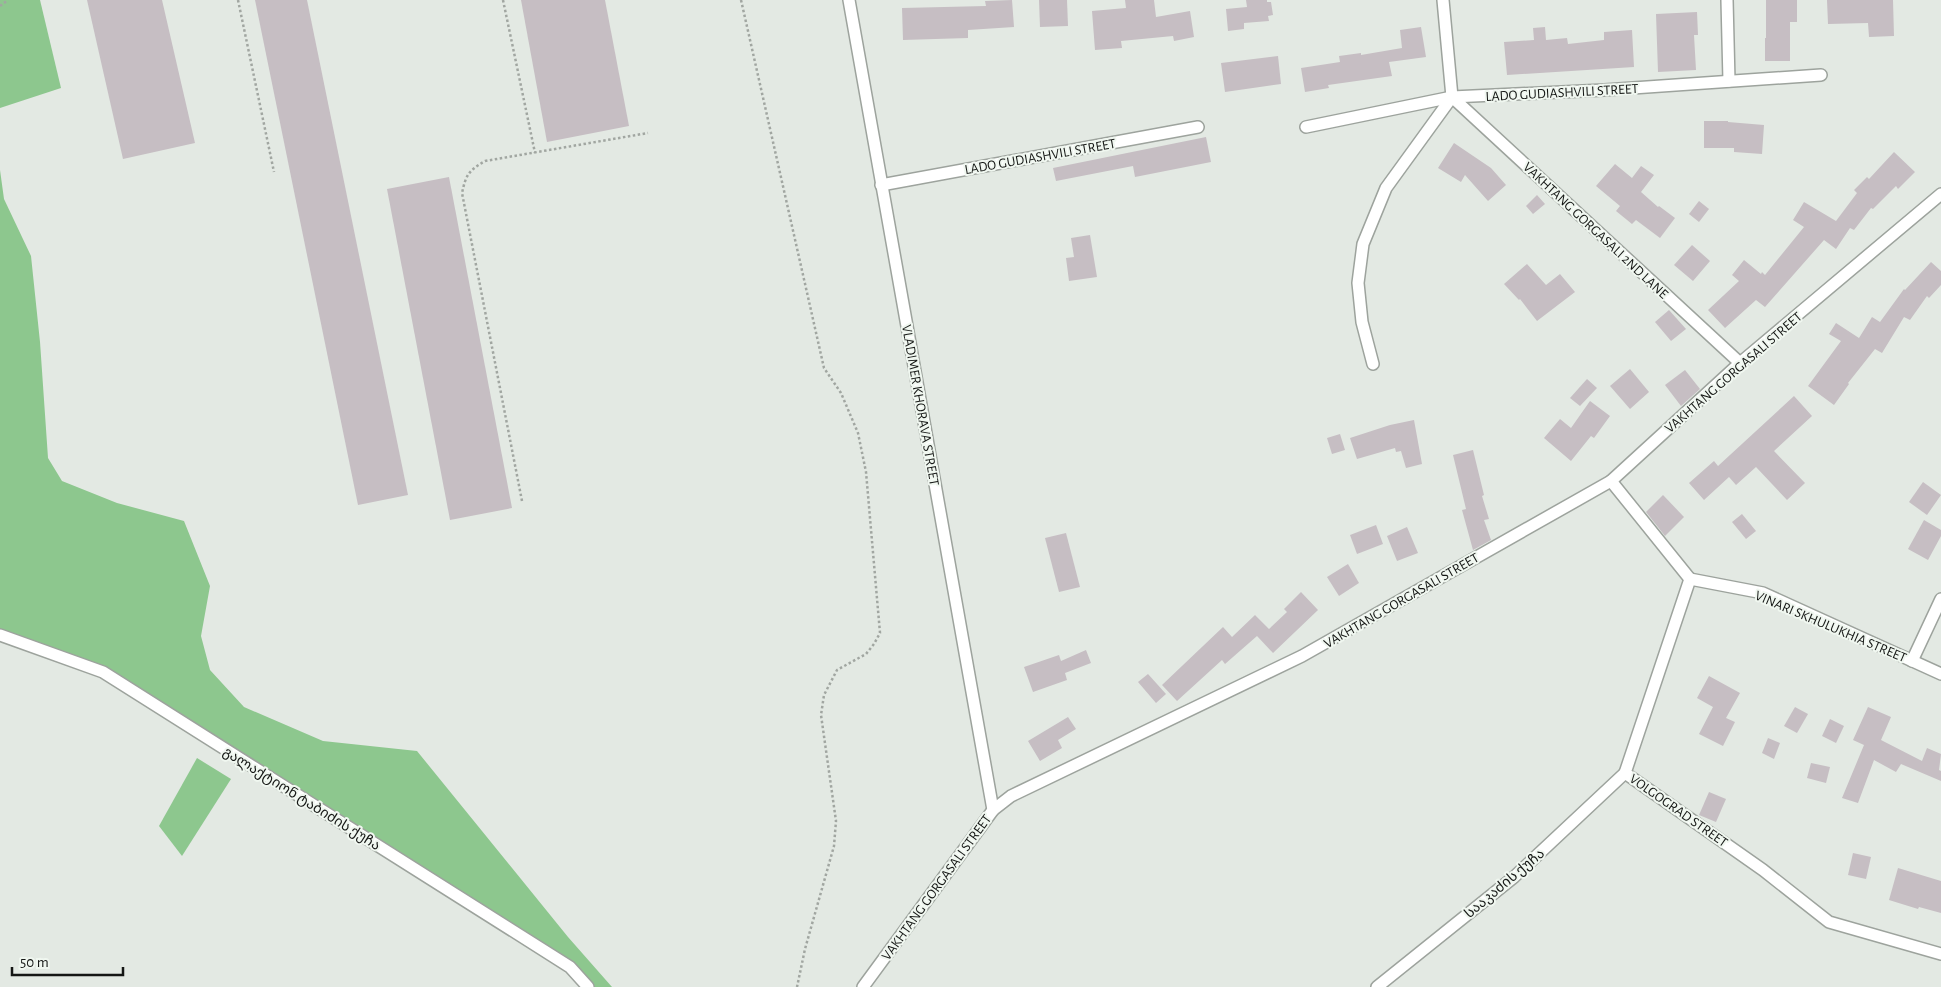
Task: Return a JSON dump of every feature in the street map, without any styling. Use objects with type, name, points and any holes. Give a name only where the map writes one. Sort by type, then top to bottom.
[{"type":"street","name":"VLADIMER KHORAVA STREET","points":[[850,0],[881,185],[993,810]]},
{"type":"street","points":[[1373,364],[1362,322],[1358,283],[1362,244],[1386,188],[1452,98],[1444,0]]},
{"type":"street","points":[[1727,0],[1729,81]]},
{"type":"street","name":"LADO GUDIASHVILI STREET","points":[[1306,127],[1452,98],[1821,75]]},
{"type":"street","name":"VAKHTANG GORGASALI 2ND LANE","points":[[1452,98],[1740,364]]},
{"type":"street","name":"LADO GUDIASHVILI STREET","points":[[881,185],[1198,128]]},
{"type":"street","name":"VAKHTANG GORGASALI STREET","points":[[863,987],[993,810],[1011,796],[1302,656],[1611,481],[1740,364],[1941,194]]},
{"type":"street","points":[[1611,481],[1690,579]]},
{"type":"street","name":"VINARI SKHULUKHIA STREET","points":[[1690,579],[1763,593],[1941,674]]},
{"type":"street","name":"VOLGOGRAD STREET","points":[[1690,579],[1626,773],[1764,870],[1829,922],[1941,954]]},
{"type":"street","points":[[1912,661],[1941,599]]},
{"type":"street","name":"გალაქტიონ ტაბიძის ქუჩა","points":[[0,634],[103,672],[570,967],[588,987]]},
{"type":"street","name":"სააკაძის ქუჩა","points":[[1377,987],[1514,878],[1626,773]]},
{"type":"path","points":[[0,6],[8,0]]},
{"type":"path","points":[[238,0],[274,172]]},
{"type":"path","points":[[503,0],[535,153]]},
{"type":"path","points":[[741,0],[824,368],[841,393],[858,432],[866,472],[880,633],[866,654],[836,670],[824,695],[822,715],[836,821],[834,846],[797,987]]},
{"type":"path","points":[[522,501],[462,193],[464,181],[470,169],[485,162],[648,133]]},
{"type":"green space","points":[[0,0],[40,0],[61,88],[0,108]]},
{"type":"green space","points":[[0,170],[4,199],[31,256],[40,342],[48,458],[62,481],[117,503],[184,521],[210,586],[201,636],[210,670],[244,707],[323,741],[417,751],[568,937],[612,987],[588,987],[570,967],[103,672],[0,635]]},
{"type":"green space","points":[[197,758],[231,779],[182,856],[159,826]]},
{"type":"building","points":[[87,0],[162,0],[195,143],[123,159]]},
{"type":"building","points":[[255,0],[307,0],[408,495],[358,505]]},
{"type":"building","points":[[521,0],[605,0],[629,126],[547,142]]},
{"type":"building","points":[[1012,0],[1014,27],[968,30],[968,38],[903,40],[902,8],[986,6],[985,1]]},
{"type":"building","points":[[1039,0],[1067,0],[1068,26],[1040,27]]},
{"type":"building","points":[[1125,0],[1154,0],[1156,17],[1190,11],[1194,37],[1174,41],[1173,36],[1121,41],[1122,48],[1095,50],[1092,11],[1126,8]]},
{"type":"building","points":[[1246,0],[1267,0],[1267,2],[1271,2],[1273,15],[1268,16],[1269,21],[1244,23],[1244,29],[1228,31],[1226,9],[1247,7]]},
{"type":"building","points":[[1766,0],[1797,0],[1797,22],[1790,22],[1790,61],[1765,61]]},
{"type":"building","points":[[1827,0],[1893,0],[1894,36],[1869,37],[1868,23],[1828,24]]},
{"type":"building","points":[[1697,12],[1698,35],[1694,35],[1696,70],[1658,72],[1656,14]]},
{"type":"building","points":[[1421,27],[1426,57],[1389,62],[1392,76],[1328,85],[1329,88],[1305,92],[1301,68],[1340,62],[1339,56],[1361,53],[1361,55],[1402,48],[1400,30]]},
{"type":"building","points":[[1545,27],[1546,40],[1567,38],[1568,44],[1604,40],[1604,32],[1632,30],[1634,67],[1507,75],[1504,42],[1534,40],[1533,28]]},
{"type":"building","points":[[1278,56],[1281,84],[1225,92],[1221,63]]},
{"type":"building","points":[[1704,121],[1728,121],[1764,125],[1762,154],[1734,152],[1734,148],[1704,148]]},
{"type":"building","points":[[1206,137],[1211,162],[1135,177],[1133,166],[1056,181],[1053,168]]},
{"type":"building","points":[[1454,143],[1491,168],[1506,185],[1488,201],[1465,175],[1461,182],[1438,168]]},
{"type":"building","points":[[1894,152],[1915,172],[1898,189],[1896,186],[1873,209],[1871,208],[1854,230],[1850,228],[1836,249],[1824,240],[1765,307],[1756,300],[1725,328],[1708,310],[1739,281],[1732,275],[1744,260],[1761,274],[1762,272],[1765,275],[1804,227],[1793,220],[1804,202],[1836,221],[1857,193],[1854,190],[1867,177],[1869,179]]},
{"type":"building","points":[[1615,164],[1632,178],[1641,166],[1654,175],[1641,192],[1658,207],[1675,218],[1660,238],[1636,220],[1632,224],[1616,211],[1620,206],[1596,186]]},
{"type":"building","points":[[449,177],[512,508],[450,520],[387,189]]},
{"type":"building","points":[[1537,195],[1545,204],[1533,214],[1526,206]]},
{"type":"building","points":[[1699,201],[1709,209],[1699,222],[1689,214]]},
{"type":"building","points":[[1090,235],[1097,277],[1069,281],[1066,258],[1074,257],[1071,238]]},
{"type":"building","points":[[1692,245],[1710,261],[1693,281],[1674,265]]},
{"type":"building","points":[[1931,262],[1941,271],[1941,285],[1929,298],[1927,296],[1910,320],[1904,317],[1882,353],[1875,349],[1848,383],[1834,405],[1808,386],[1841,341],[1829,334],[1836,323],[1859,338],[1872,317],[1880,322],[1904,289]]},
{"type":"building","points":[[1527,264],[1546,285],[1560,274],[1575,292],[1537,321],[1520,299],[1504,284]]},
{"type":"building","points":[[1669,310],[1686,329],[1671,341],[1655,322]]},
{"type":"building","points":[[1630,369],[1649,392],[1630,409],[1610,386]]},
{"type":"building","points":[[1685,370],[1700,389],[1681,406],[1665,385]]},
{"type":"building","points":[[1587,379],[1597,388],[1580,406],[1570,398]]},
{"type":"building","points":[[1794,396],[1812,416],[1774,451],[1805,483],[1787,500],[1756,467],[1736,485],[1729,477],[1704,500],[1689,483],[1714,461],[1718,466]]},
{"type":"building","points":[[1590,401],[1610,416],[1594,438],[1591,436],[1571,461],[1544,438],[1560,419],[1571,428]]},
{"type":"building","points":[[1414,420],[1422,464],[1406,468],[1401,451],[1396,452],[1395,448],[1357,459],[1350,438],[1390,425]]},
{"type":"building","points":[[1340,434],[1345,450],[1332,454],[1327,438]]},
{"type":"building","points":[[1473,450],[1484,495],[1482,496],[1489,519],[1484,520],[1491,540],[1473,550],[1462,510],[1466,509],[1453,455]]},
{"type":"building","points":[[1923,482],[1941,495],[1927,515],[1909,502]]},
{"type":"building","points":[[1663,495],[1684,517],[1665,536],[1646,512]]},
{"type":"building","points":[[1742,514],[1756,531],[1746,539],[1732,522]]},
{"type":"building","points":[[1924,520],[1941,530],[1941,536],[1928,560],[1908,549]]},
{"type":"building","points":[[1376,525],[1383,544],[1357,554],[1350,535]]},
{"type":"building","points":[[1407,527],[1418,553],[1397,561],[1387,536]]},
{"type":"building","points":[[1066,533],[1080,587],[1059,592],[1045,538]]},
{"type":"building","points":[[1348,564],[1359,583],[1339,596],[1327,577]]},
{"type":"building","points":[[1301,592],[1318,610],[1273,653],[1257,636],[1225,664],[1222,660],[1177,701],[1162,685],[1223,627],[1232,637],[1255,615],[1269,629],[1287,612],[1284,609]]},
{"type":"building","points":[[1086,650],[1091,663],[1065,673],[1067,680],[1033,692],[1024,667],[1059,655],[1061,661]]},
{"type":"building","points":[[1148,674],[1166,694],[1156,703],[1138,682]]},
{"type":"building","points":[[1709,676],[1740,693],[1726,718],[1735,722],[1723,746],[1699,734],[1713,707],[1697,698]]},
{"type":"building","points":[[1795,707],[1808,714],[1797,733],[1784,726]]},
{"type":"building","points":[[1868,707],[1891,717],[1881,740],[1922,761],[1927,748],[1941,754],[1939,770],[1941,771],[1941,781],[1901,764],[1896,772],[1874,760],[1858,803],[1842,798],[1864,745],[1853,740]]},
{"type":"building","points":[[1068,717],[1076,729],[1058,740],[1062,748],[1040,761],[1028,741]]},
{"type":"building","points":[[1830,719],[1844,726],[1836,743],[1822,736]]},
{"type":"building","points":[[1768,738],[1780,743],[1774,759],[1762,753]]},
{"type":"building","points":[[1811,763],[1830,767],[1826,783],[1807,778]]},
{"type":"building","points":[[1709,792],[1726,799],[1716,822],[1699,815]]},
{"type":"building","points":[[1853,853],[1871,857],[1866,879],[1848,875]]},
{"type":"building","points":[[1898,868],[1941,881],[1941,913],[1919,907],[1918,909],[1889,900]]}]
